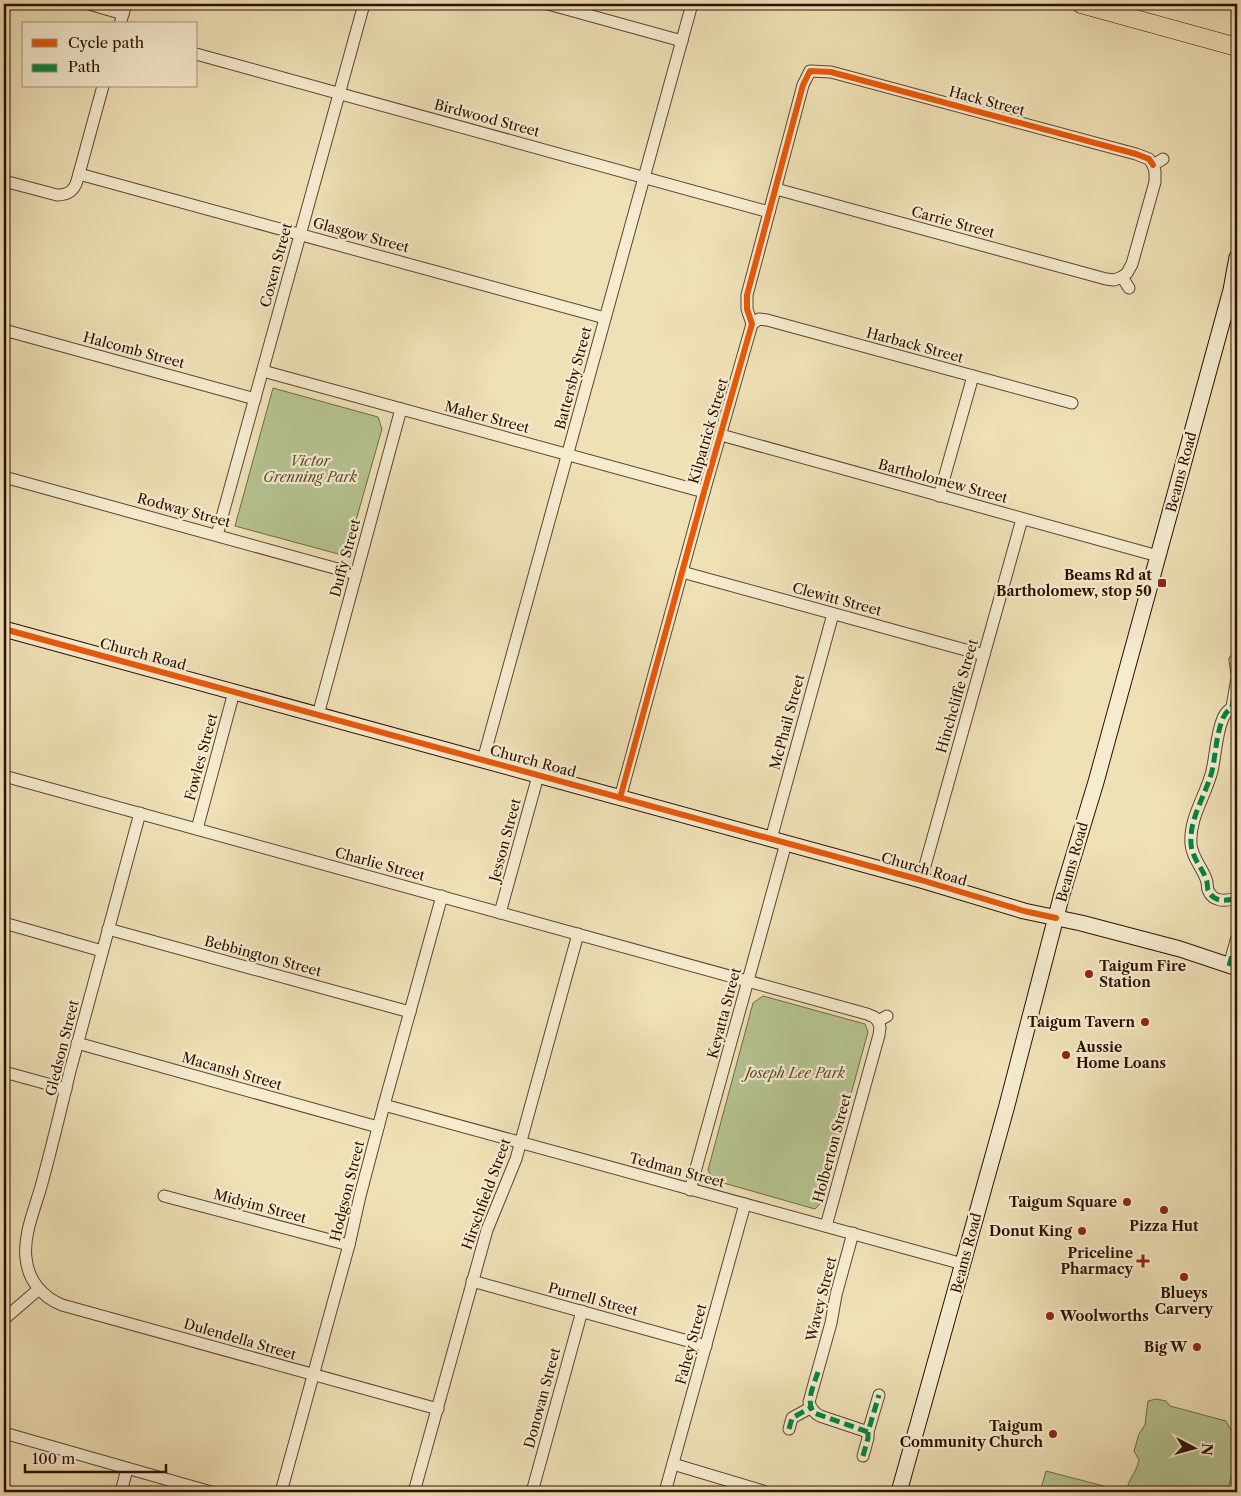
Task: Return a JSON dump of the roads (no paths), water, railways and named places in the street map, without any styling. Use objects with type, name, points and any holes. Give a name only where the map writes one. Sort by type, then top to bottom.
[{"type":"main road","points":[[1081,4],[1099,6],[1237,47]]},
{"type":"main road","name":"Beams Road","points":[[899,1492],[1006,1109],[1076,845],[1098,774],[1234,285],[1237,257]]},
{"type":"main road","name":"Church Road","points":[[4,629],[921,880],[1024,911],[1080,923],[1172,947],[1233,967]]},
{"type":"street","points":[[89,4],[123,14]]},
{"type":"street","name":"Coxen Street","points":[[217,535],[364,4]]},
{"type":"street","points":[[548,4],[682,40]]},
{"type":"street","name":"Battersby Street","points":[[483,760],[692,4]]},
{"type":"street","name":"Birdwood Street","points":[[198,55],[769,212]]},
{"type":"street","name":"Hack Street","points":[[810,71],[832,72],[1136,154],[1158,162],[1155,171],[1155,182],[1132,264],[1127,273],[1122,277]]},
{"type":"street","name":"Kilpatrick Street","points":[[620,798],[752,324],[747,309],[747,294],[803,86],[810,71]]},
{"type":"street","points":[[4,181],[57,195],[72,191],[79,174],[102,88]]},
{"type":"street","name":"Glasgow Street","points":[[79,174],[605,318]]},
{"type":"street","name":"Carrie Street","points":[[776,189],[1106,279],[1114,280],[1122,277]]},
{"type":"street","points":[[1122,277],[1129,288]]},
{"type":"street","name":"Harback Street","points":[[752,324],[757,320],[763,319],[1072,403]]},
{"type":"street","name":"Halcomb Street","points":[[4,330],[256,399]]},
{"type":"street","name":"Maher Street","points":[[263,370],[704,492]]},
{"type":"street","points":[[939,496],[972,376]]},
{"type":"street","name":"Duffy Street","points":[[318,715],[402,409]]},
{"type":"street","name":"Bartholomew Street","points":[[721,435],[1158,556]]},
{"type":"street","name":"Rodway Street","points":[[4,477],[356,574]]},
{"type":"street","name":"Hinchcliffe Street","points":[[921,880],[1022,518]]},
{"type":"street","name":"Clewitt Street","points":[[682,572],[984,655]]},
{"type":"street","name":"McPhail Street","points":[[771,839],[833,614]]},
{"type":"street","points":[[1237,658],[1237,674]]},
{"type":"street","points":[[1236,897],[1222,901],[1213,898],[1208,891],[1206,879],[1194,857],[1191,844],[1192,830],[1199,802],[1212,771],[1217,738],[1223,719],[1226,712],[1235,707],[1237,678]]},
{"type":"street","name":"Fowles Street","points":[[197,829],[234,692]]},
{"type":"street","name":"Charlie Street","points":[[4,776],[748,981]]},
{"type":"street","name":"Jesson Street","points":[[500,913],[538,776]]},
{"type":"street","name":"Gledson Street","points":[[39,1289],[28,1267],[26,1243],[62,1111],[77,1043],[140,813]]},
{"type":"street","name":"Keyatta Street","points":[[690,1190],[786,843]]},
{"type":"street","name":"Hodgson Street","points":[[281,1492],[349,1245],[378,1127],[442,896]]},
{"type":"street","points":[[4,923],[102,951]]},
{"type":"street","name":"Bebbington Street","points":[[108,929],[410,1012]]},
{"type":"street","name":"Hirschfield Street","points":[[414,1492],[472,1281],[490,1220],[512,1170],[578,934]]},
{"type":"street","points":[[1233,967],[1237,937]]},
{"type":"street","name":"Holberton Street","points":[[748,981],[883,1019],[826,1226]]},
{"type":"street","name":"Macansh Street","points":[[77,1043],[378,1127]]},
{"type":"street","points":[[4,1072],[66,1089]]},
{"type":"street","name":"Tedman Street","points":[[384,1105],[963,1264]]},
{"type":"street","name":"Midyim Street","points":[[164,1196],[349,1245]]},
{"type":"street","name":"Fahey Street","points":[[665,1492],[745,1204]]},
{"type":"street","name":"Wavey Street","points":[[810,1408],[809,1402],[853,1233]]},
{"type":"street","name":"Purnell Street","points":[[472,1281],[706,1346]]},
{"type":"street","points":[[4,1318],[39,1289]]},
{"type":"street","name":"Dulendella Street","points":[[39,1289],[48,1298],[69,1307],[438,1409]]},
{"type":"street","name":"Donovan Street","points":[[532,1492],[582,1311]]},
{"type":"street","points":[[863,1456],[879,1395]]},
{"type":"street","points":[[789,1429],[792,1418],[810,1408],[820,1416],[868,1432]]},
{"type":"street","points":[[4,1433],[211,1492]]},
{"type":"street","points":[[673,1464],[764,1491]]},
{"type":"street","points":[[121,1492],[127,1469]]},
{"type":"place","name":"Beams Rd at Bartholomew, stop 50","points":[[1162,583]]},
{"type":"place","name":"Taigum Fire Station","points":[[1089,974]]},
{"type":"place","name":"Taigum Tavern","points":[[1145,1022]]},
{"type":"place","name":"Aussie Home Loans","points":[[1066,1055]]},
{"type":"place","name":"Taigum Square","points":[[1127,1202]]},
{"type":"place","name":"Pizza Hut","points":[[1164,1210]]},
{"type":"place","name":"Donut King","points":[[1082,1231]]},
{"type":"place","name":"Priceline Pharmacy","points":[[1143,1261]]},
{"type":"place","name":"Blueys Carvery","points":[[1184,1277]]},
{"type":"place","name":"Woolworths","points":[[1050,1316]]},
{"type":"place","name":"Big W","points":[[1197,1347]]},
{"type":"place","name":"Taigum Community Church","points":[[1053,1434]]},
{"type":"park label","name":"Victor Grenning Park","points":[[310,470]]},
{"type":"park label","name":"Joseph Lee Park","points":[[795,1073]]}]
